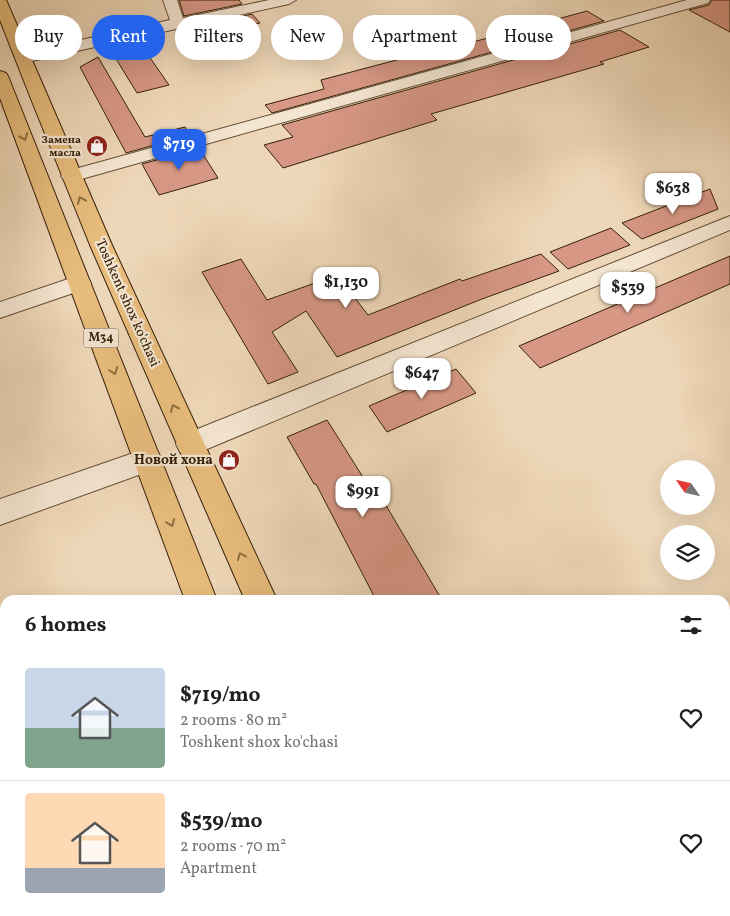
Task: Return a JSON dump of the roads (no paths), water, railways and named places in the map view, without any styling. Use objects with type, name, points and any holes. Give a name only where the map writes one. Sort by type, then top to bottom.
[{"type":"main road","name":"Toshkent shox ko'chasi","points":[[0,2],[15,39]]},
{"type":"main road","name":"Toshkent shox ko'chasi","points":[[24,60],[71,176],[259,595]]},
{"type":"main road","name":"M34","points":[[0,76],[199,595]]},
{"type":"main road","points":[[13,109],[40,102]]},
{"type":"street","points":[[170,0],[175,15]]},
{"type":"street","points":[[217,15],[290,0]]},
{"type":"street","points":[[71,176],[703,0]]},
{"type":"street","points":[[82,45],[175,24]]},
{"type":"street","points":[[190,444],[730,222]]},
{"type":"street","points":[[0,310],[80,283]]},
{"type":"street","points":[[0,512],[148,460]]},
{"type":"place","name":"Замена масла","points":[[97,146]]},
{"type":"place","name":"Новой хона","points":[[229,460]]}]
